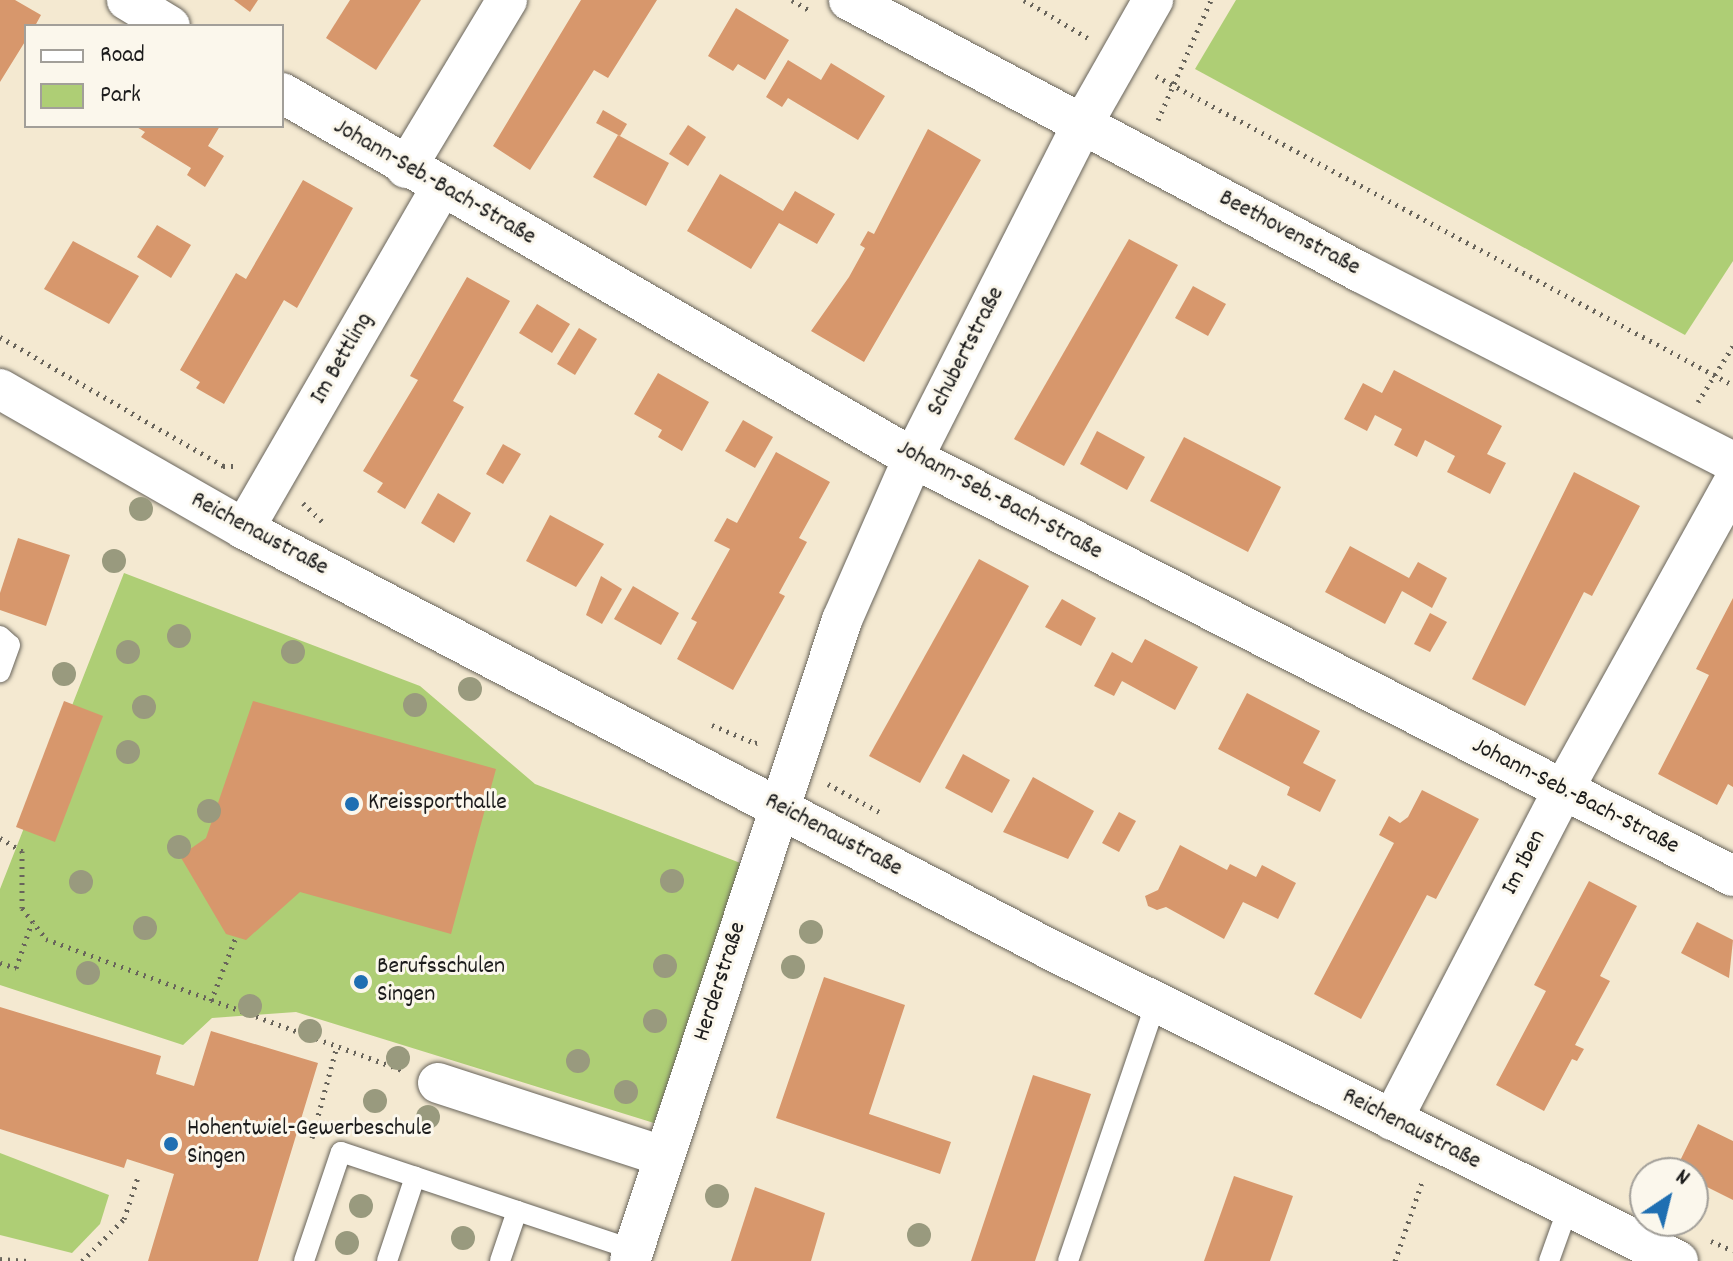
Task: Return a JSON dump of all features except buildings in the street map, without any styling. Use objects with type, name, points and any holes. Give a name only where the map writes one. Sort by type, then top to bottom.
[{"type":"street","points":[[127,0],[167,24]]},
{"type":"street","points":[[406,168],[507,0]]},
{"type":"street","name":"Beethovenstraße","points":[[849,0],[1142,157],[1733,462]]},
{"type":"street","name":"Schubertstraße","points":[[779,808],[842,620],[913,458],[1082,125],[1153,0]]},
{"type":"street","name":"Johann-Seb.-Bach-Straße","points":[[284,94],[406,168],[913,458],[1562,792],[1733,876]]},
{"type":"street","name":"Im Bettling","points":[[244,529],[441,188]]},
{"type":"street","name":"Reichenaustraße","points":[[0,389],[244,529],[1156,1002],[1434,1144],[1568,1208],[1628,1250],[1678,1261]]},
{"type":"street","name":"Im Iben","points":[[1392,1120],[1562,792],[1733,483]]},
{"type":"street","name":"Herderstraße","points":[[632,1256],[779,808]]},
{"type":"street","points":[[438,1083],[663,1156]]},
{"type":"lane","points":[[0,636],[10,645],[0,672]]},
{"type":"lane","points":[[1068,1261],[1156,1002]]},
{"type":"lane","points":[[304,1261],[341,1152],[517,1211],[632,1256]]},
{"type":"lane","points":[[387,1261],[415,1177]]},
{"type":"lane","points":[[1549,1261],[1568,1208]]},
{"type":"lane","points":[[500,1261],[517,1211]]},
{"type":"path","points":[[1024,0],[1172,85],[1733,385]]},
{"type":"path","points":[[1142,157],[1211,0]]},
{"type":"path","points":[[1678,434],[1733,346]]},
{"type":"path","points":[[0,838],[22,851],[22,908],[46,939],[438,1083]]},
{"type":"path","points":[[0,963],[16,968],[32,921]]},
{"type":"path","points":[[211,1001],[236,937]]},
{"type":"path","points":[[1395,1261],[1434,1144]]},
{"type":"path","points":[[82,1261],[124,1219],[139,1174]]},
{"type":"path","points":[[0,1259],[28,1261]]},
{"type":"green space","points":[[1236,0],[1733,0],[1733,261],[1685,335],[1195,69]]},
{"type":"green space","points":[[124,573],[420,686],[535,784],[743,864],[654,1123],[296,1012],[212,1018],[183,1045],[0,985],[0,889]]},
{"type":"green space","points":[[0,1153],[109,1195],[100,1224],[72,1253],[0,1235]]},
{"type":"place","name":"Kreissporthalle","points":[[352,804]]},
{"type":"place","name":"Berufsschulen Singen","points":[[361,982]]},
{"type":"place","name":"Hohentwiel-Gewerbeschule Singen","points":[[171,1144]]}]
